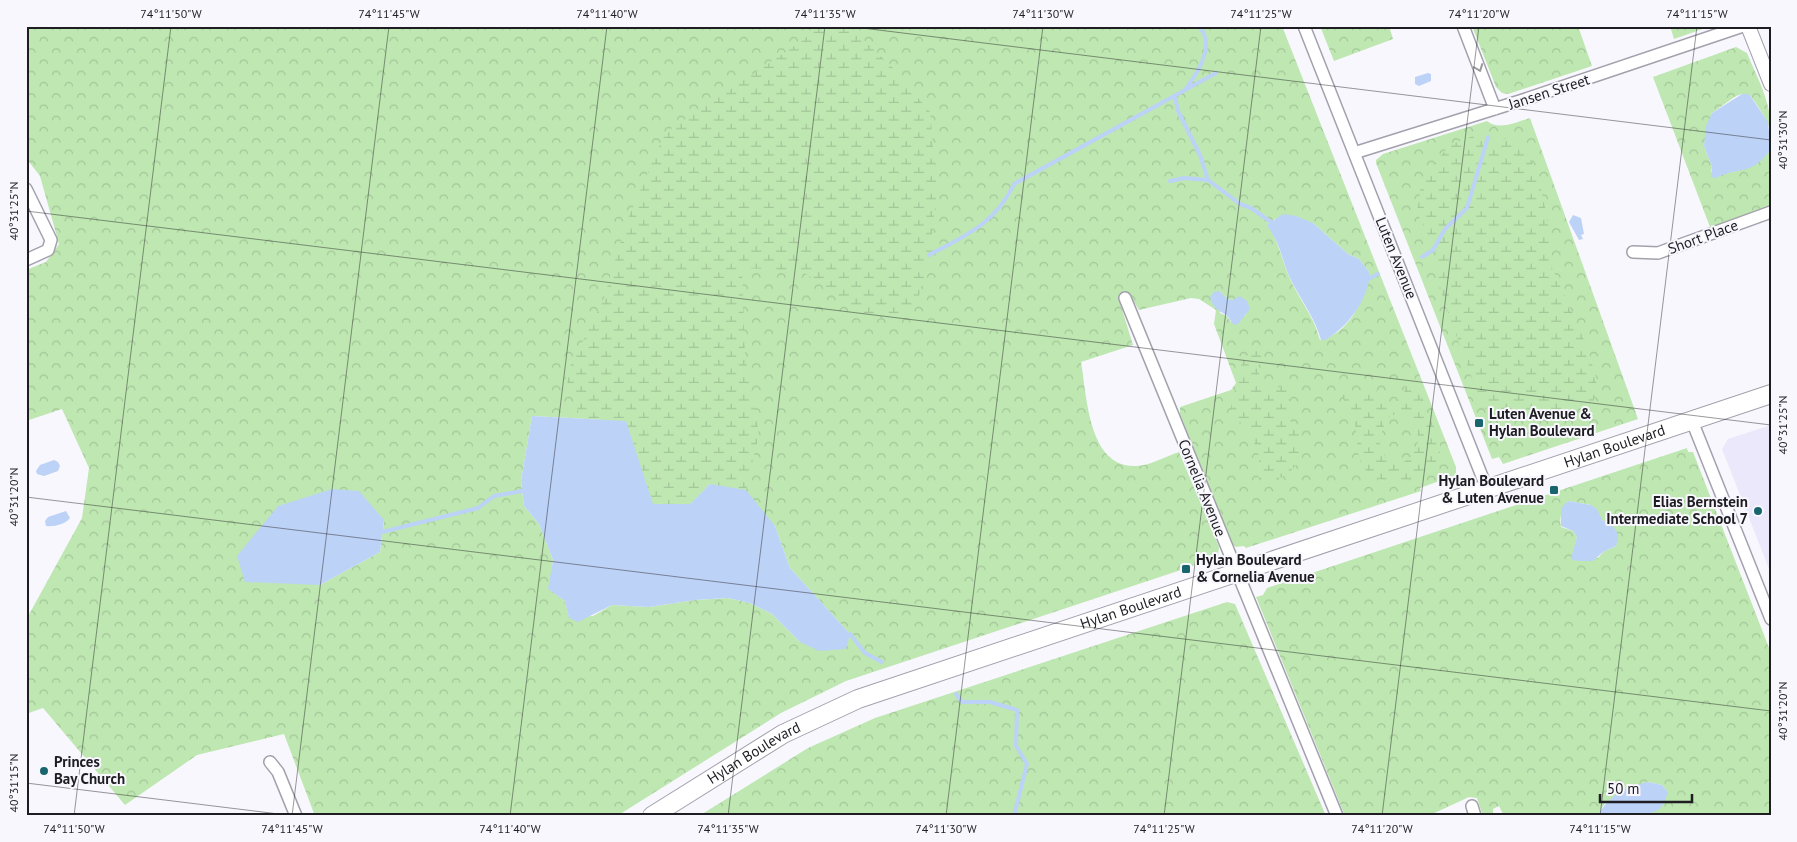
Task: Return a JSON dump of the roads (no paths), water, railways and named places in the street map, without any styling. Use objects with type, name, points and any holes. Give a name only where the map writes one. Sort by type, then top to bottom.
[{"type":"main road","name":"Hylan Boulevard","points":[[652,816],[783,734],[835,708],[882,690],[1771,394]]},
{"type":"street","name":"Luten Avenue","points":[[1304,26],[1487,489]]},
{"type":"street","points":[[1463,26],[1495,109]]},
{"type":"street","name":"Jansen Street","points":[[1354,153],[1495,109],[1743,26]]},
{"type":"street","points":[[1748,26],[1771,84]]},
{"type":"street","points":[[26,188],[50,234],[50,245],[44,252],[26,260]]},
{"type":"street","name":"Short Place","points":[[1633,252],[1658,253],[1771,212]]},
{"type":"street","name":"Cornelia Avenue","points":[[1125,298],[1236,572],[1338,816]]},
{"type":"street","points":[[1692,420],[1771,620]]},
{"type":"street","points":[[270,762],[278,772],[296,816]]},
{"type":"water","points":[[1428,73],[1431,74],[1431,81],[1419,86],[1415,84],[1415,77]]},
{"type":"water","points":[[1742,94],[1749,94],[1768,122],[1771,149],[1757,164],[1745,170],[1724,174],[1716,178],[1711,177],[1712,167],[1704,146],[1706,126],[1712,113]]},
{"type":"water","points":[[1283,214],[1296,216],[1313,223],[1348,254],[1359,259],[1370,273],[1365,293],[1355,312],[1341,328],[1325,340],[1321,340],[1312,318],[1289,277],[1276,241],[1268,227],[1268,224]]},
{"type":"water","points":[[1573,215],[1581,218],[1584,234],[1581,235],[1583,239],[1579,240],[1569,222]]},
{"type":"water","points":[[1219,291],[1229,300],[1239,296],[1247,301],[1250,309],[1238,324],[1234,325],[1212,303],[1210,297],[1214,292]]},
{"type":"water","points":[[532,416],[626,421],[653,504],[690,504],[710,484],[746,490],[775,526],[790,568],[850,634],[846,649],[819,651],[800,642],[772,614],[750,603],[728,598],[695,600],[649,607],[612,605],[578,622],[569,618],[565,601],[548,589],[553,560],[539,524],[524,506],[521,481]]},
{"type":"water","points":[[54,460],[60,466],[58,471],[44,476],[37,474],[36,471],[40,465]]},
{"type":"water","points":[[332,489],[359,491],[384,520],[380,552],[320,585],[245,582],[237,556],[278,506]]},
{"type":"water","points":[[1568,501],[1591,505],[1597,509],[1602,520],[1616,530],[1618,537],[1616,546],[1603,552],[1593,561],[1571,559],[1577,537],[1573,531],[1561,526],[1561,508]]},
{"type":"water","points":[[66,511],[70,518],[66,522],[60,525],[46,526],[45,521],[48,517]]},
{"type":"water","points":[[1648,782],[1662,785],[1668,792],[1658,810],[1652,813],[1637,815],[1597,816],[1613,797],[1625,789]]},
{"type":"waterway","points":[[1185,90],[1195,76],[1205,50],[1206,41],[1198,26]]},
{"type":"waterway","points":[[929,255],[967,234],[989,219],[1007,197],[1014,184],[1216,73]]},
{"type":"waterway","points":[[1175,97],[1178,111],[1200,155],[1208,180]]},
{"type":"waterway","points":[[1422,257],[1433,250],[1445,229],[1467,208],[1488,137]]},
{"type":"waterway","points":[[1170,181],[1184,178],[1208,180],[1240,204],[1251,208],[1271,222]]},
{"type":"waterway","points":[[1370,278],[1378,274]]},
{"type":"waterway","points":[[382,532],[478,508],[494,496],[522,491]]},
{"type":"waterway","points":[[850,634],[865,653],[882,662]]},
{"type":"waterway","points":[[956,694],[962,702],[990,702],[1017,710],[1016,746],[1027,764],[1014,816]]},
{"type":"place","name":"Luten Avenue & Hylan Boulevard","points":[[1479,423]]},
{"type":"place","name":"Hylan Boulevard & Luten Avenue","points":[[1554,490]]},
{"type":"place","name":"Elias Bernstein Intermediate School 7","points":[[1758,511]]},
{"type":"place","name":"Hylan Boulevard & Cornelia Avenue","points":[[1186,569]]},
{"type":"place","name":"Princes Bay Church","points":[[44,771]]}]
